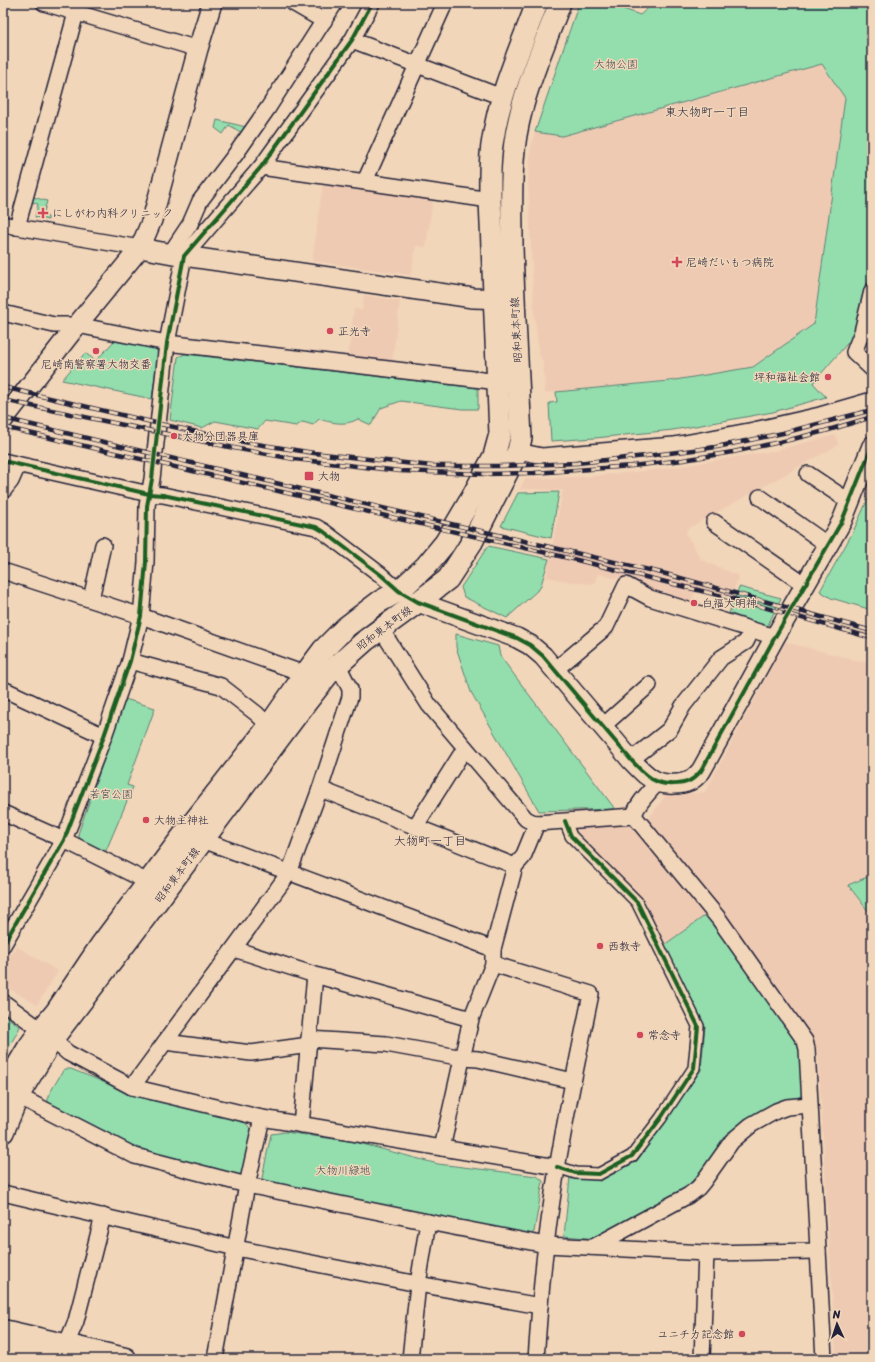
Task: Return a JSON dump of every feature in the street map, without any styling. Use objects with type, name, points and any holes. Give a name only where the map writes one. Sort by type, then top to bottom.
[{"type":"highway","points":[[3,1331],[62,1352]]},
{"type":"highway","points":[[3,1350],[62,1352],[125,1359]]},
{"type":"main road","name":"昭和東本町線","points":[[47,1035],[56,1012],[102,944],[148,882],[194,837],[338,665],[366,640],[448,579],[472,542],[518,451],[521,438],[505,299],[490,200],[490,164],[492,140],[503,96],[537,3]]},
{"type":"main road","name":"昭和東本町線","points":[[3,1132],[8,1087],[194,837],[305,674],[323,650],[346,627],[379,602],[399,591],[426,566],[445,543],[494,456],[500,434],[499,382],[516,134],[529,86],[560,3]]},
{"type":"street","points":[[44,3],[198,49]]},
{"type":"street","points":[[3,420],[77,325],[140,248],[152,220],[198,49],[212,3]]},
{"type":"street","points":[[294,3],[324,21]]},
{"type":"street","points":[[3,945],[64,840],[104,736],[130,661],[141,616],[146,562],[147,506],[152,479],[177,255],[200,201],[268,108],[335,3]]},
{"type":"street","points":[[177,255],[261,167],[352,40],[372,3]]},
{"type":"street","points":[[365,181],[445,3]]},
{"type":"street","points":[[76,13],[10,226],[177,255],[473,298],[505,299]]},
{"type":"street","points":[[352,40],[491,93],[503,96]]},
{"type":"street","points":[[261,167],[490,200]]},
{"type":"street","points":[[872,291],[862,332],[854,352],[872,369]]},
{"type":"street","points":[[3,313],[54,325],[77,325],[168,343],[499,382]]},
{"type":"street","points":[[518,451],[542,456],[674,445],[754,430],[820,415],[872,400]]},
{"type":"street","points":[[3,461],[149,494],[163,495],[316,527],[381,575],[399,591],[418,602],[517,638],[530,645],[539,652],[555,670],[644,774],[658,782],[679,784],[696,777],[701,771],[842,521],[868,461],[872,446]]},
{"type":"street","points":[[3,491],[11,481],[18,465]]},
{"type":"street","points":[[808,474],[850,502]]},
{"type":"street","points":[[760,497],[828,545]]},
{"type":"street","points":[[714,522],[805,585]]},
{"type":"street","points":[[91,599],[103,545]]},
{"type":"street","points":[[3,571],[141,616],[305,674]]},
{"type":"street","points":[[555,670],[606,627],[626,585],[650,598],[775,638]]},
{"type":"street","points":[[381,629],[429,705],[526,819],[532,822],[537,822],[634,816]]},
{"type":"street","points":[[631,760],[670,729],[683,706],[721,658],[746,642],[752,630]]},
{"type":"street","points":[[130,661],[221,686],[269,726]]},
{"type":"street","points":[[132,1087],[289,873],[320,789],[351,694],[338,665]]},
{"type":"street","points":[[603,726],[648,685]]},
{"type":"street","points":[[3,689],[104,736]]},
{"type":"street","points":[[416,827],[465,748]]},
{"type":"street","points":[[634,816],[638,805],[658,782]]},
{"type":"street","points":[[320,789],[516,866]]},
{"type":"street","points":[[3,812],[64,840],[148,882]]},
{"type":"street","points":[[634,816],[719,919],[805,1041],[807,1049],[824,1359]]},
{"type":"street","points":[[3,1002],[68,1053],[132,1087],[262,1118],[557,1167],[576,1173],[599,1174],[632,1156],[661,1118],[694,1068],[698,1026],[636,902],[571,836],[565,821]]},
{"type":"street","points":[[442,1148],[471,1019],[493,956],[516,866],[523,857],[537,822]]},
{"type":"street","points":[[194,837],[289,873],[591,994],[557,1167],[546,1245],[536,1359]]},
{"type":"street","points":[[234,949],[315,975],[471,1019]]},
{"type":"street","points":[[302,1125],[315,975]]},
{"type":"street","points":[[165,1042],[250,1053],[309,1042],[386,1044],[463,1058],[478,1059],[573,1081]]},
{"type":"street","points":[[8,1087],[135,1156],[247,1185],[428,1222],[546,1245],[706,1252],[818,1251]]},
{"type":"street","points":[[593,1247],[689,1195],[703,1182],[732,1141],[751,1125],[776,1111],[787,1107],[809,1104]]},
{"type":"street","points":[[215,1359],[247,1185],[262,1118]]},
{"type":"street","points":[[3,1193],[236,1248],[418,1284],[540,1306]]},
{"type":"street","points":[[62,1352],[76,1321],[103,1216]]},
{"type":"street","points":[[410,1359],[418,1284],[428,1222]]},
{"type":"street","points":[[702,1359],[706,1252]]},
{"type":"shaded area","name":"尼崎だいもつ病院","points":[[822,64],[845,98],[814,324],[753,367],[669,381],[545,393],[543,362],[539,354],[534,313],[528,180],[531,147],[535,132],[562,136]]},
{"type":"shaded area","points":[[323,183],[433,199],[426,247],[416,246],[411,275],[312,261]]},
{"type":"shaded area","points":[[364,295],[400,301],[392,364],[348,358],[354,309],[362,310]]},
{"type":"shaded area","points":[[836,435],[838,445],[687,529],[686,534],[702,560],[739,576],[732,596],[697,588],[691,602],[658,592],[633,582],[598,574],[594,584],[571,582],[546,577],[563,490],[520,489],[525,479],[592,476],[662,469],[778,450]]},
{"type":"shaded area","points":[[785,642],[872,664],[872,875],[848,885],[872,916],[872,1359],[836,1359],[818,1055],[811,1034],[648,819],[667,794],[675,795],[705,792]]},
{"type":"shaded area","points":[[628,823],[638,827],[706,915],[664,945],[642,901],[575,835],[578,826]]},
{"type":"shaded area","points":[[16,946],[58,971],[37,1005],[3,985],[3,967]]},
{"type":"green space","name":"大物公園","points":[[579,3],[607,3],[640,15],[654,3],[872,3],[872,262],[858,331],[813,383],[826,397],[773,412],[673,430],[551,441],[549,403],[557,402],[556,392],[669,381],[753,367],[814,324],[845,98],[822,64],[562,136],[535,132]]},
{"type":"green space","points":[[217,120],[246,127],[242,133],[229,125],[223,134],[215,128]]},
{"type":"green space","points":[[33,197],[47,201],[43,215],[48,217],[48,220],[35,217],[38,204],[32,202]]},
{"type":"green space","points":[[114,341],[155,348],[158,353],[152,399],[62,380],[85,353],[96,361]]},
{"type":"green space","points":[[185,354],[478,388],[478,409],[462,409],[401,401],[381,408],[371,425],[358,419],[349,423],[334,423],[319,419],[313,425],[303,422],[296,426],[265,421],[258,429],[215,421],[202,428],[170,420],[178,357]]},
{"type":"green space","points":[[559,492],[551,538],[501,526],[518,493]]},
{"type":"green space","points":[[872,492],[872,610],[831,598],[820,591],[853,532]]},
{"type":"green space","points":[[488,546],[549,559],[540,588],[507,618],[464,597],[461,587]]},
{"type":"green space","points":[[739,587],[781,598],[767,627],[729,613]]},
{"type":"green space","points":[[456,634],[498,646],[500,656],[615,809],[539,811],[471,692],[456,647]]},
{"type":"green space","name":"若宮公園","points":[[125,699],[155,708],[127,785],[133,787],[105,853],[82,843],[78,834]]},
{"type":"green space","points":[[872,875],[872,916],[848,885]]},
{"type":"green space","points":[[706,915],[751,971],[800,1041],[804,1095],[777,1105],[748,1121],[723,1139],[700,1173],[682,1191],[598,1239],[564,1236],[570,1177],[600,1181],[637,1161],[701,1070],[705,1026],[664,945]]},
{"type":"green space","points":[[3,1014],[20,1027],[3,1058]]},
{"type":"green space","points":[[64,1069],[71,1069],[131,1093],[244,1121],[253,1132],[244,1176],[239,1179],[145,1154],[48,1104],[48,1096]]},
{"type":"green space","name":"大物川緑地","points":[[285,1132],[355,1142],[438,1164],[537,1176],[543,1181],[534,1232],[528,1236],[266,1185],[262,1178],[271,1134]]},
{"type":"railway","points":[[3,387],[244,442],[314,453],[432,466],[501,466],[577,463],[717,447],[783,433],[872,410]]},
{"type":"railway","points":[[3,400],[294,459],[400,471],[484,474],[534,473],[632,466],[683,460],[733,452],[789,440],[872,417]]},
{"type":"railway","points":[[3,418],[666,574],[872,631]]},
{"type":"railway","points":[[3,427],[577,560],[742,601],[872,638]]},
{"type":"cycle path","points":[[3,945],[64,840],[104,736],[130,661],[141,616],[146,562],[147,506],[152,479],[167,343],[184,256],[261,167],[352,40],[372,3]]},
{"type":"cycle path","points":[[3,461],[149,494],[163,495],[316,527],[381,575],[399,591],[418,602],[517,638],[530,645],[543,656],[640,769],[650,778],[658,782],[674,784],[691,780],[701,771],[775,637],[842,521],[872,446]]},
{"type":"cycle path","points":[[557,1167],[576,1173],[599,1174],[632,1156],[661,1118],[694,1068],[698,1026],[637,902],[571,836],[565,821]]},
{"type":"place","name":"にしがわ内科クリニック","points":[[43,213]]},
{"type":"place","name":"尼崎だいもつ病院","points":[[677,262]]},
{"type":"place","name":"正光寺","points":[[330,331]]},
{"type":"place","name":"尼崎南警察署大物交番","points":[[96,351]]},
{"type":"place","name":"坪和福祉会館","points":[[828,377]]},
{"type":"place","name":"大物分団器具庫","points":[[174,436]]},
{"type":"place","name":"大物","points":[[309,476]]},
{"type":"place","name":"白福大明神","points":[[694,603]]},
{"type":"place","name":"大物主神社","points":[[146,820]]},
{"type":"place","name":"西教寺","points":[[600,946]]},
{"type":"place","name":"常念寺","points":[[640,1035]]},
{"type":"place","name":"ユニチカ記念館","points":[[742,1334]]},
{"type":"district","name":"東大物町一丁目","points":[[707,112]]},
{"type":"district","name":"大物町一丁目","points":[[430,841]]}]
